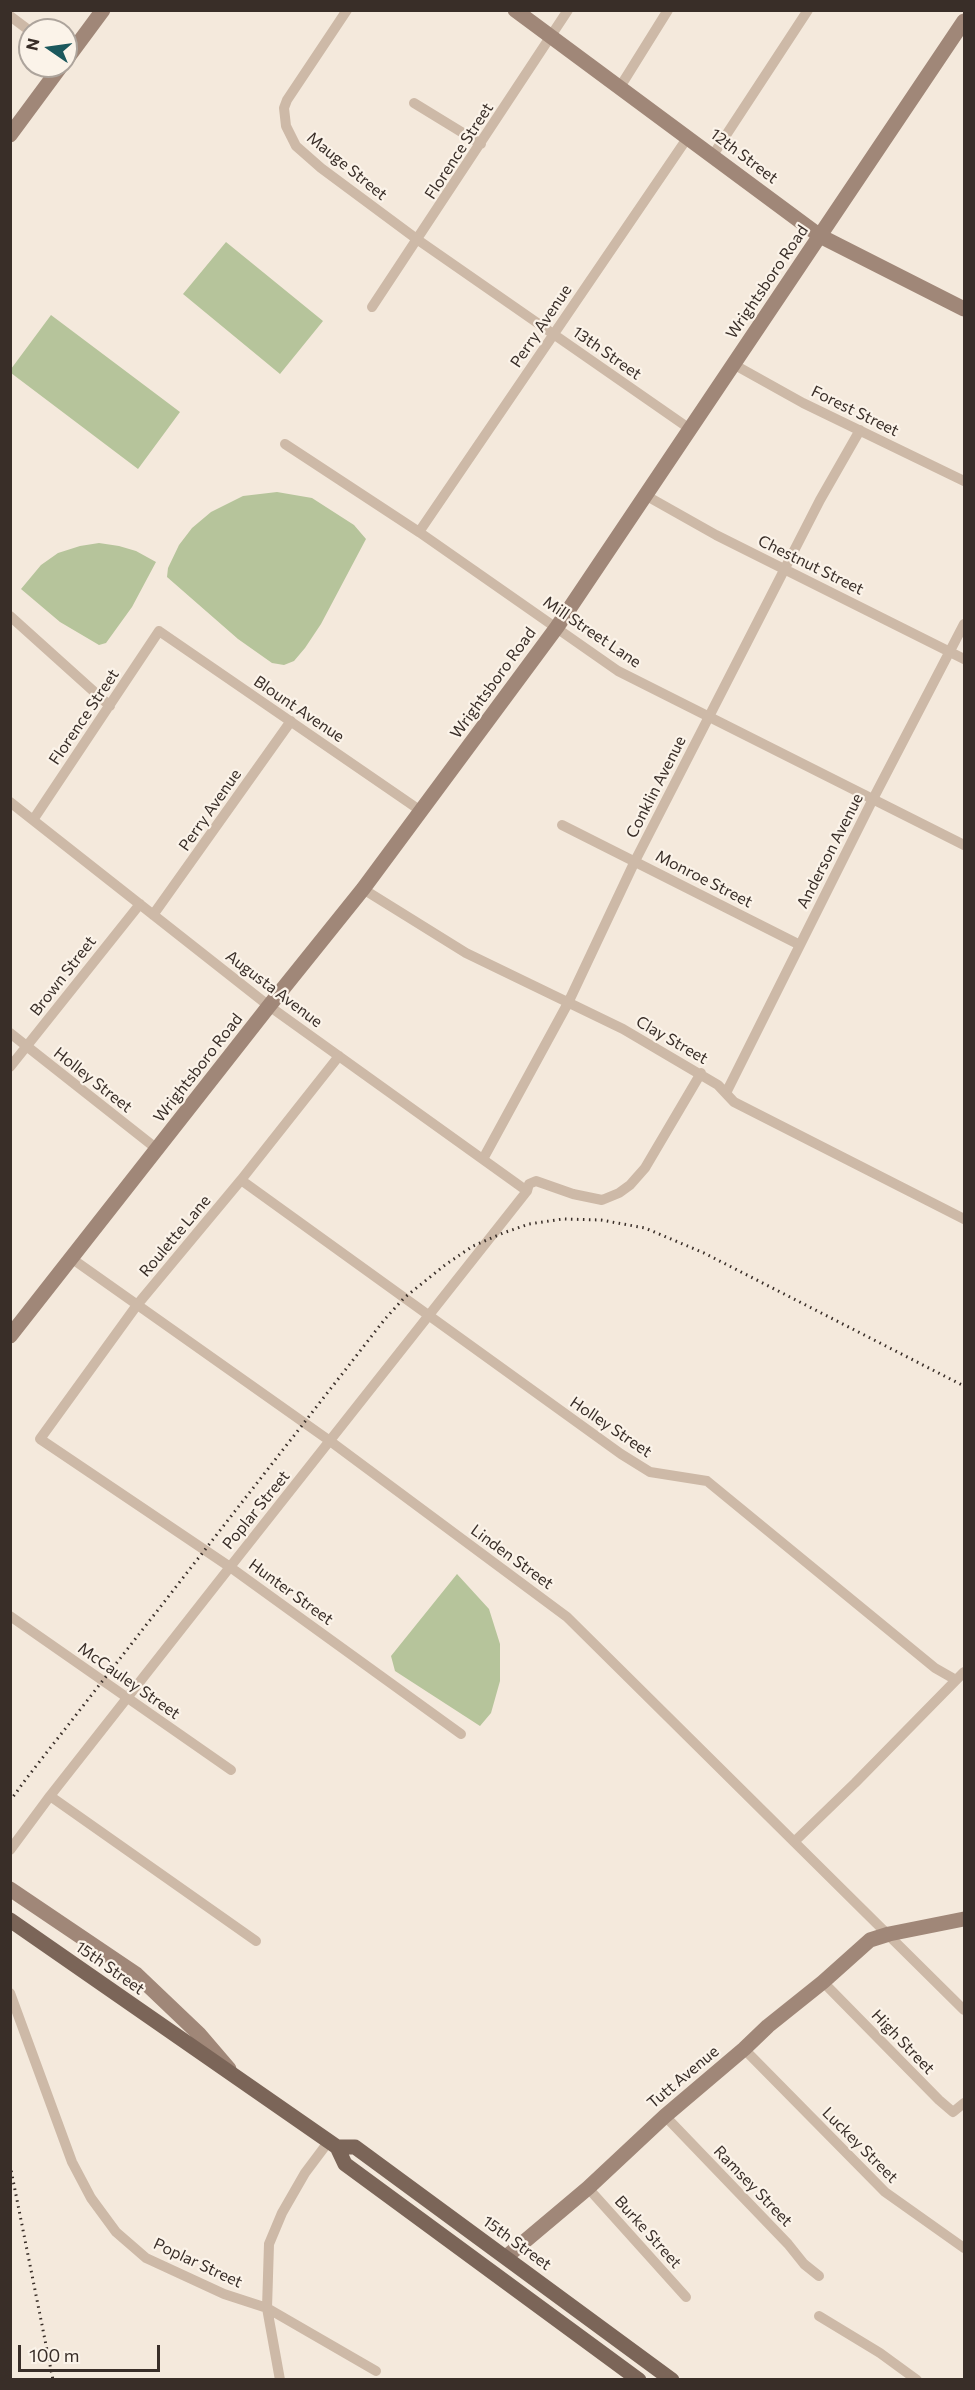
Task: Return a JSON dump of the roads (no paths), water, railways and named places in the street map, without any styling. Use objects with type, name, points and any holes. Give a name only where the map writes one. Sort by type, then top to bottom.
[{"type":"main road","name":"15th Street","points":[[15,1923],[333,2144],[345,2164],[639,2379]]},
{"type":"main road","name":"15th Street","points":[[333,2144],[355,2147],[672,2379]]},
{"type":"street","points":[[78,43],[103,10]]},
{"type":"street","name":"Mauge Street","points":[[347,10],[290,93],[284,108],[286,126],[291,140],[305,156],[418,240]]},
{"type":"street","name":"12th Street","points":[[515,10],[820,236],[964,309]]},
{"type":"street","name":"Florence Street","points":[[372,307],[482,144],[568,10]]},
{"type":"street","points":[[620,87],[668,10]]},
{"type":"street","points":[[713,155],[807,10]]},
{"type":"street","name":"Wrightsboro Road","points":[[10,1336],[268,1006],[363,889],[557,627],[964,21]]},
{"type":"street","points":[[10,135],[52,78]]},
{"type":"street","points":[[414,103],[482,144]]},
{"type":"street","name":"Perry Avenue","points":[[419,532],[688,137]]},
{"type":"street","name":"13th Street","points":[[418,240],[690,429]]},
{"type":"street","name":"Forest Street","points":[[733,364],[803,403],[964,481]]},
{"type":"street","name":"Conklin Avenue","points":[[483,1159],[568,1003],[635,861],[820,500],[860,430]]},
{"type":"street","name":"Mill Street Lane","points":[[285,444],[419,532],[618,671],[964,845]]},
{"type":"street","name":"Chestnut Street","points":[[645,495],[716,535],[964,659]]},
{"type":"street","points":[[10,616],[110,706]]},
{"type":"street","name":"Anderson Avenue","points":[[726,1093],[873,799],[964,624]]},
{"type":"street","name":"Florence Street","points":[[33,820],[159,631]]},
{"type":"street","name":"Blount Avenue","points":[[159,631],[422,811]]},
{"type":"street","name":"Perry Avenue","points":[[153,915],[291,722]]},
{"type":"street","name":"Augusta Avenue","points":[[10,802],[268,1006],[527,1191]]},
{"type":"street","name":"Monroe Street","points":[[562,825],[800,945]]},
{"type":"street","name":"Clay Street","points":[[363,889],[466,953],[623,1029],[700,1073],[734,1102],[964,1219]]},
{"type":"street","name":"Brown Street","points":[[10,1067],[140,904]]},
{"type":"street","name":"Holley Street","points":[[10,1033],[157,1149]]},
{"type":"street","name":"Roulette Lane","points":[[40,1439],[138,1305],[339,1056]]},
{"type":"street","points":[[527,1191],[529,1184],[536,1181],[573,1194],[602,1200],[619,1193],[630,1185],[645,1168],[700,1073]]},
{"type":"street","name":"Holley Street","points":[[241,1180],[621,1454],[650,1472],[707,1481],[935,1668],[960,1676]]},
{"type":"street","name":"Poplar Street","points":[[10,1850],[50,1796],[527,1191]]},
{"type":"street","name":"Linden Street","points":[[71,1258],[330,1442],[567,1617],[964,2010]]},
{"type":"street","name":"Hunter Street","points":[[40,1439],[230,1567],[461,1734]]},
{"type":"street","name":"McCauley Street","points":[[10,1616],[231,1770]]},
{"type":"street","points":[[795,1841],[960,1676]]},
{"type":"street","points":[[50,1796],[256,1941]]},
{"type":"street","points":[[10,1889],[136,1974],[199,2034],[235,2076]]},
{"type":"street","name":"Tutt Avenue","points":[[506,2257],[588,2188],[665,2116],[768,2026],[823,1982],[870,1940],[964,1919]]},
{"type":"street","name":"High Street","points":[[823,1982],[939,2100],[953,2112],[964,2103]]},
{"type":"street","name":"Poplar Street","points":[[10,1993],[72,2162],[91,2198],[116,2232],[146,2258],[224,2294],[267,2308],[375,2371]]},
{"type":"street","name":"Luckey Street","points":[[744,2049],[885,2192],[964,2248]]},
{"type":"street","name":"Ramsey Street","points":[[665,2116],[788,2244],[804,2264],[819,2276]]},
{"type":"street","points":[[280,2379],[267,2308],[269,2244],[282,2213],[305,2173],[333,2144]]},
{"type":"street","name":"Burke Street","points":[[588,2188],[686,2297]]},
{"type":"street","points":[[819,2316],[880,2353],[917,2379]]},
{"type":"railway","points":[[10,1801],[385,1319],[404,1298],[473,1246],[529,1224],[563,1219],[601,1220],[645,1228],[704,1253],[964,1386]]},
{"type":"railway","points":[[10,2165],[53,2380]]}]
